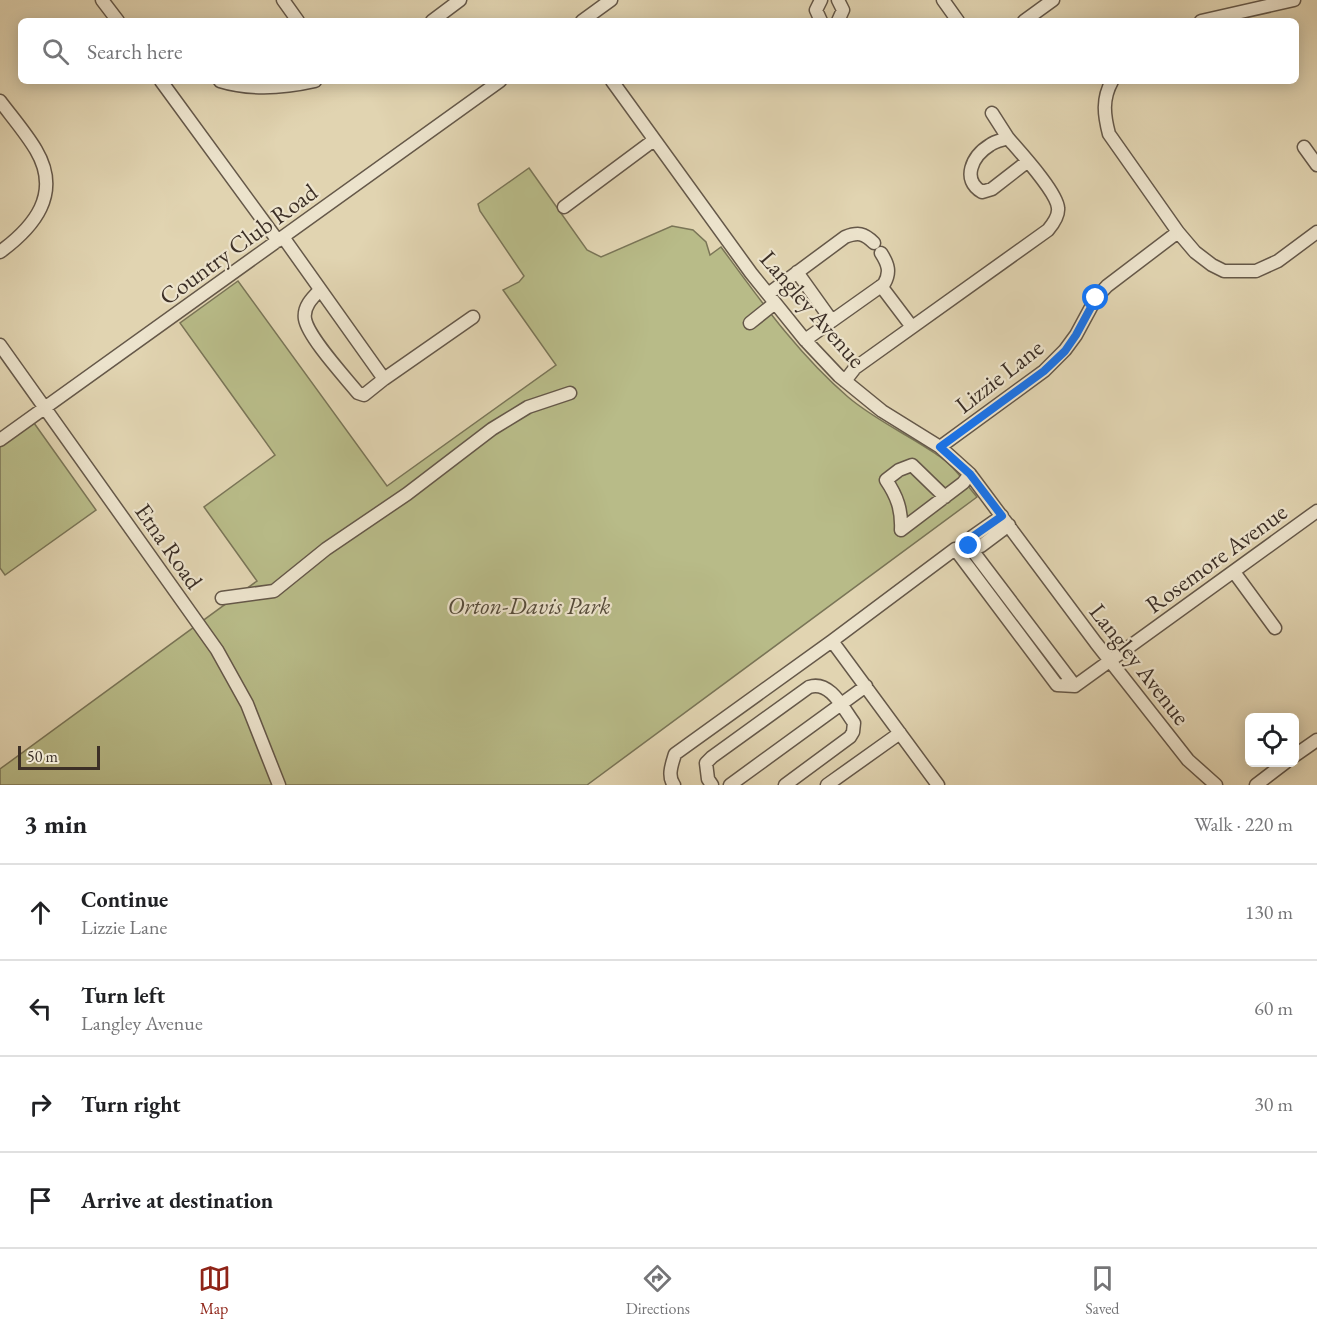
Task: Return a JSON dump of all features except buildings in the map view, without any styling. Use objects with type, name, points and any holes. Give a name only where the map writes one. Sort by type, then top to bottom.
[{"type":"street","points":[[102,0],[116,18]]},
{"type":"street","points":[[283,0],[296,18]]},
{"type":"street","points":[[436,18],[460,0]]},
{"type":"street","points":[[586,18],[611,0]]},
{"type":"street","points":[[820,18],[816,10],[821,0]]},
{"type":"street","points":[[838,0],[843,10],[839,18]]},
{"type":"street","points":[[943,0],[956,18]]},
{"type":"street","points":[[1028,18],[1053,0]]},
{"type":"street","points":[[1214,18],[1294,0]]},
{"type":"street","points":[[166,84],[384,379]]},
{"type":"street","points":[[239,84],[258,87],[288,87],[302,84]]},
{"type":"street","name":"Country Club Road","points":[[0,440],[496,84]]},
{"type":"street","name":"Langley Avenue","points":[[614,84],[771,298],[805,340],[845,381],[882,411],[940,447],[970,474],[1110,661],[1188,760],[1216,785]]},
{"type":"street","points":[[1111,84],[1104,100],[1109,134],[1178,232],[1195,252],[1212,265],[1224,271],[1256,271],[1278,261],[1317,231]]},
{"type":"street","points":[[0,101],[37,151],[46,181],[40,212],[20,237],[0,252]]},
{"type":"street","points":[[845,381],[855,368],[1048,230],[1055,221],[1058,209],[1055,197],[1008,138],[992,113]]},
{"type":"street","points":[[1008,138],[989,145],[972,163],[970,179],[975,188],[982,192],[992,189],[1028,161]]},
{"type":"street","points":[[564,207],[654,140]]},
{"type":"street","points":[[1304,147],[1317,165]]},
{"type":"street","name":"Lizzie Lane","points":[[940,447],[1044,371],[1065,351],[1096,298],[1107,286],[1178,232]]},
{"type":"street","points":[[750,323],[771,298],[797,273],[840,241],[853,234],[867,236],[889,268],[889,276],[881,286],[805,340]]},
{"type":"street","points":[[797,273],[832,321]]},
{"type":"street","points":[[881,286],[912,327]]},
{"type":"street","points":[[320,290],[308,302],[304,317],[310,332],[358,393],[364,395],[473,316]]},
{"type":"street","name":"Etna Road","points":[[0,345],[217,650],[248,704],[279,785]]},
{"type":"street","points":[[222,598],[274,591],[326,549],[407,494],[492,429],[528,407],[570,393]]},
{"type":"street","points":[[945,497],[912,465],[899,470],[886,480],[898,501],[902,516],[901,530],[945,497],[963,483],[970,474]]},
{"type":"street","name":"Rosemore Avenue","points":[[1075,686],[1317,511]]},
{"type":"street","points":[[674,785],[670,781],[670,768],[675,754],[955,549],[981,546],[1005,521]]},
{"type":"street","points":[[969,546],[1075,686]]},
{"type":"street","points":[[955,549],[1057,685],[1075,686]]},
{"type":"street","points":[[1234,572],[1275,628]]},
{"type":"street","points":[[832,641],[938,785]]},
{"type":"street","points":[[712,785],[708,779],[706,763],[712,757],[809,687],[817,684],[825,687],[841,705],[854,723],[853,732],[850,737],[785,785]]},
{"type":"street","points":[[730,785],[866,686]]},
{"type":"street","points":[[827,785],[900,733]]},
{"type":"street","points":[[1299,753],[1317,740]]},
{"type":"street","points":[[1256,785],[1279,767]]},
{"type":"green space","name":"Orton-Davis Park","points":[[529,168],[587,250],[601,257],[672,226],[693,230],[706,242],[710,255],[721,247],[780,326],[830,380],[869,413],[942,458],[977,497],[587,785],[0,785],[0,769],[257,581],[204,507],[275,455],[180,323],[238,281],[387,486],[556,365],[503,290],[519,282],[524,276],[480,211],[478,204]]},
{"type":"green space","points":[[34,423],[96,510],[5,575],[0,568],[0,447]]},
{"type":"route","points":[[969,546],[972,537],[1002,516],[970,474],[940,447],[1044,371],[1065,351],[1096,298]]}]
